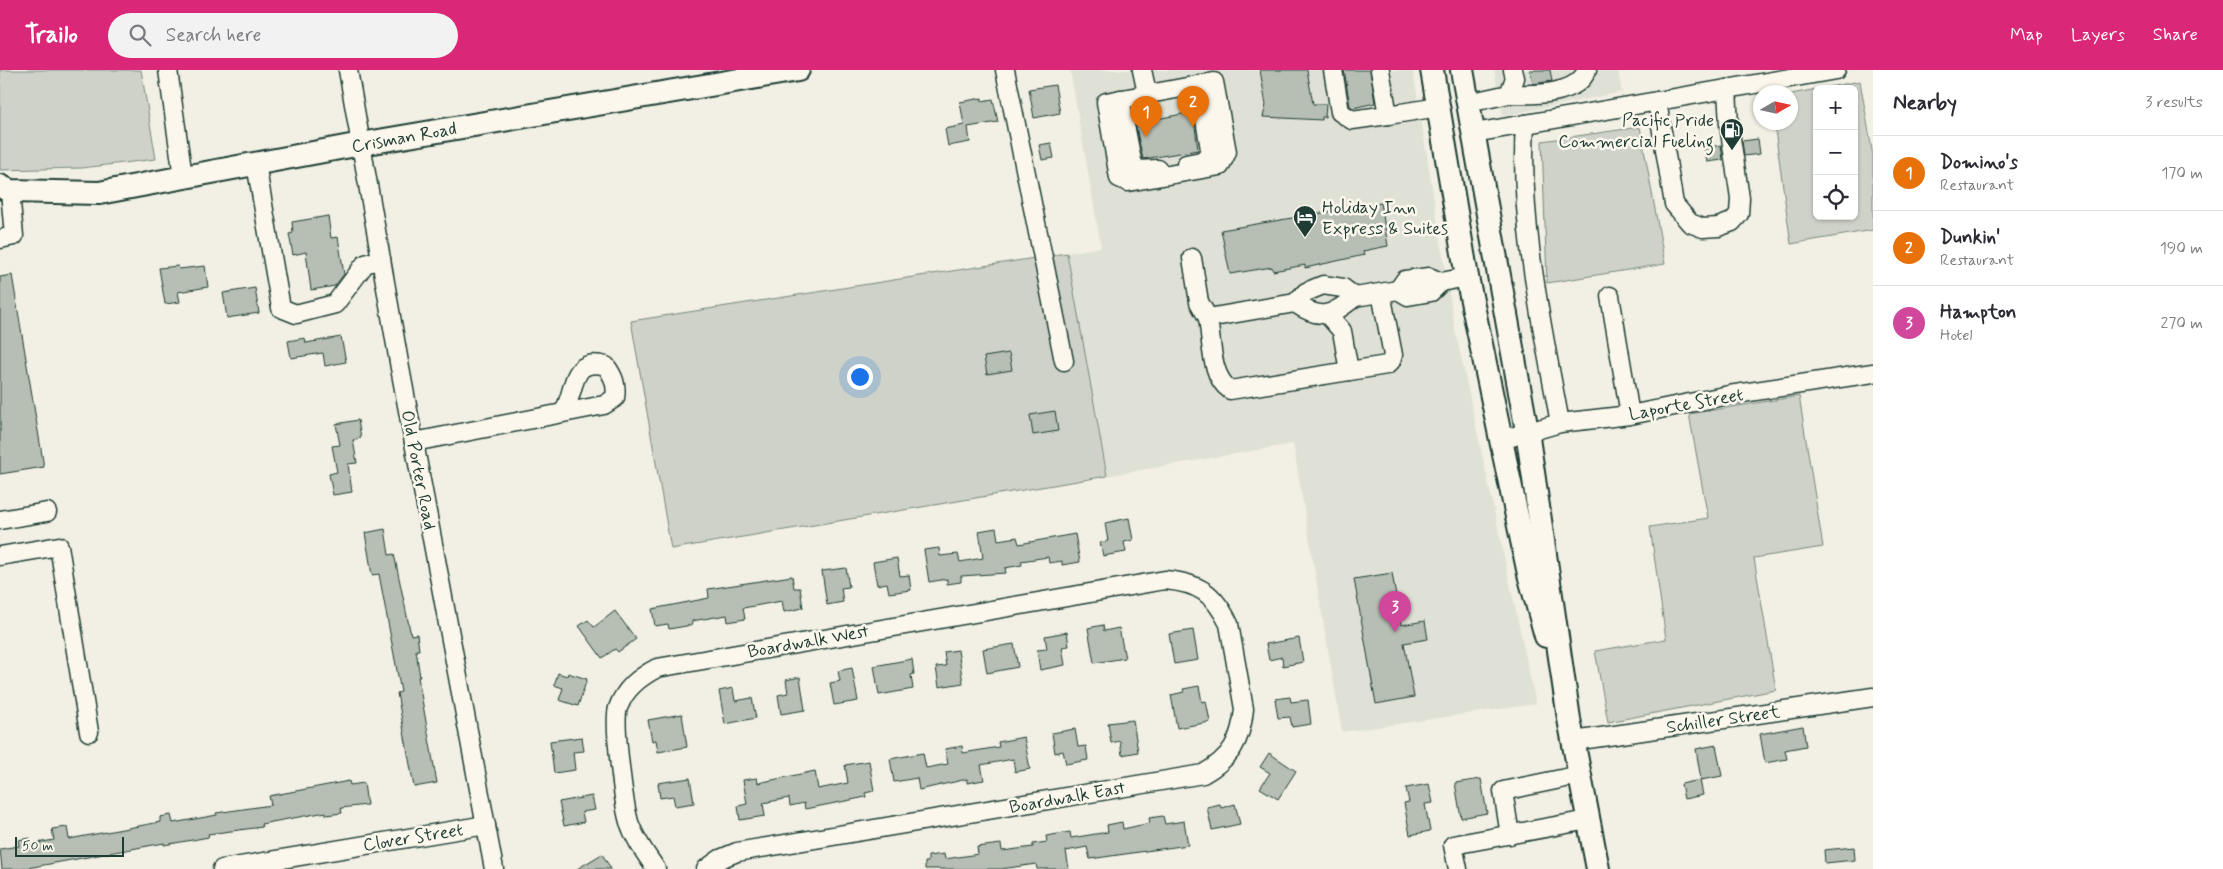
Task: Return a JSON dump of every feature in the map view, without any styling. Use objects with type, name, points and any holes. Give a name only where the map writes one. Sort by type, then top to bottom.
[{"type":"main road","name":"Crisman Road","points":[[3,191],[99,193],[361,144],[798,70]]},
{"type":"main road","points":[[1432,70],[1467,277],[1529,574],[1574,741],[1598,869]]},
{"type":"main road","points":[[1462,70],[1527,431],[1569,719]]},
{"type":"street","name":"Old Porter Road","points":[[348,70],[414,442],[494,869]]},
{"type":"street","points":[[1005,70],[1064,361]]},
{"type":"street","points":[[1142,70],[1147,93]]},
{"type":"street","points":[[1333,70],[1340,112],[1352,120],[1439,107]]},
{"type":"street","points":[[1380,70],[1388,115]]},
{"type":"street","points":[[1509,94],[1515,78],[1514,70]]},
{"type":"street","points":[[1468,103],[1509,94],[1538,94],[1566,88],[1577,82],[1587,70]]},
{"type":"street","points":[[1474,133],[1836,70]]},
{"type":"street","points":[[172,71],[183,177]]},
{"type":"street","points":[[1214,82],[1227,152],[1220,166],[1128,182],[1119,178],[1106,102],[1147,93],[1214,82]]},
{"type":"street","points":[[1120,99],[1132,161],[1136,170],[1145,171],[1201,161],[1207,157],[1210,149],[1199,84]]},
{"type":"street","points":[[1658,101],[1674,204],[1690,223],[1703,228],[1718,227],[1732,222],[1739,214],[1740,198],[1730,134],[1727,89]]},
{"type":"street","points":[[1525,124],[1523,162],[1526,209],[1535,280],[1560,422]]},
{"type":"street","points":[[256,164],[281,308],[296,314],[335,304],[366,264],[381,259]]},
{"type":"street","points":[[0,239],[14,236],[3,191]]},
{"type":"street","points":[[1192,258],[1200,302],[1208,318],[1216,374],[1222,384],[1230,390],[1387,365],[1393,355],[1389,291]]},
{"type":"street","points":[[1295,303],[1310,314],[1328,315],[1355,297],[1389,291],[1405,280],[1429,276],[1441,282],[1467,277]]},
{"type":"street","points":[[1208,318],[1295,303],[1306,292],[1323,285],[1343,288],[1355,297]]},
{"type":"street","points":[[1610,296],[1630,414]]},
{"type":"street","points":[[1328,315],[1342,331],[1349,371]]},
{"type":"street","name":"Laporte Street","points":[[1502,440],[1560,422],[1630,414],[1873,372]]},
{"type":"street","points":[[414,442],[564,412]]},
{"type":"street","points":[[0,520],[47,512]]},
{"type":"street","points":[[0,556],[58,546],[90,732]]},
{"type":"street","name":"Boardwalk West","points":[[656,869],[637,841],[629,821],[616,728],[618,708],[628,688],[643,675],[658,668],[1151,582],[1165,580],[1184,582]]},
{"type":"street","name":"Boardwalk East","points":[[706,869],[720,859],[737,852],[1203,774],[1220,764],[1239,736],[1244,710],[1229,624],[1213,597],[1200,588],[1184,582]]},
{"type":"street","name":"Schiller Street","points":[[1574,741],[1873,697]]},
{"type":"street","points":[[1510,835],[1502,792],[1580,775]]},
{"type":"street","points":[[1458,869],[1453,845],[1588,820]]},
{"type":"street","name":"Clover Street","points":[[222,869],[284,864],[486,824]]},
{"type":"shaded area","points":[[0,70],[141,70],[156,159],[82,168],[0,170]]},
{"type":"shaded area","points":[[1070,70],[1413,70],[1455,329],[1536,704],[1342,732],[1293,444],[1107,476],[1067,253],[1101,247]]},
{"type":"shaded area","points":[[1494,70],[1618,70],[1622,92],[1503,116]]},
{"type":"shaded area","points":[[1860,81],[1873,156],[1873,230],[1791,244],[1775,130],[1798,130],[1798,93],[1813,90],[1813,220],[1858,220],[1858,85],[1840,85]]},
{"type":"shaded area","points":[[1640,127],[1665,264],[1547,283],[1542,141]]},
{"type":"shaded area","points":[[1067,253],[1107,476],[671,549],[631,321]]},
{"type":"shaded area","points":[[1799,396],[1823,547],[1754,558],[1776,690],[1608,722],[1595,651],[1666,639],[1650,527],[1708,518],[1689,414]]},
{"type":"building","points":[[1260,70],[1307,70],[1313,104],[1326,104],[1325,117],[1322,117],[1322,120],[1263,117],[1266,105]]},
{"type":"building","points":[[1344,70],[1370,70],[1375,103],[1353,108],[1350,106]]},
{"type":"building","points":[[1530,70],[1550,70],[1552,81],[1533,84]]},
{"type":"building","points":[[1055,85],[1060,113],[1034,118],[1029,89]]},
{"type":"building","points":[[982,98],[982,101],[993,99],[998,122],[968,127],[970,142],[948,146],[945,129],[964,125],[960,102]]},
{"type":"building","points":[[1193,112],[1198,150],[1143,159],[1135,123]]},
{"type":"building","points":[[1758,139],[1760,154],[1744,156],[1742,141]]},
{"type":"building","points":[[1051,143],[1054,158],[1042,160],[1039,145]]},
{"type":"building","points":[[1721,145],[1723,160],[1707,162],[1704,148]]},
{"type":"building","name":"Holiday Inn Express & Suites","points":[[1381,203],[1388,246],[1363,251],[1364,255],[1305,268],[1305,265],[1273,271],[1272,267],[1230,274],[1221,230]]},
{"type":"building","points":[[328,216],[331,238],[338,237],[344,274],[335,286],[311,290],[306,252],[293,255],[289,234],[293,233],[292,222]]},
{"type":"building","points":[[178,266],[179,269],[205,266],[208,287],[178,292],[180,302],[165,304],[159,268]]},
{"type":"building","points":[[12,275],[44,467],[0,474],[0,277]]},
{"type":"building","points":[[255,288],[259,313],[227,318],[223,293]]},
{"type":"building","points":[[341,337],[346,362],[325,366],[323,353],[291,358],[288,341],[305,338],[306,343]]},
{"type":"building","points":[[1009,353],[1012,370],[987,374],[984,357]]},
{"type":"building","points":[[1055,411],[1058,431],[1033,435],[1030,415]]},
{"type":"building","points":[[358,420],[361,438],[353,440],[357,463],[348,464],[352,492],[333,495],[329,474],[337,472],[332,446],[340,445],[336,424]]},
{"type":"building","points":[[1129,518],[1133,540],[1124,542],[1126,552],[1103,556],[1100,542],[1108,541],[1105,523]]},
{"type":"building","points":[[996,528],[998,540],[1017,537],[1019,544],[1075,534],[1080,562],[1062,565],[1062,561],[1049,563],[1048,557],[1021,561],[1022,565],[1005,568],[1006,573],[961,576],[961,582],[947,584],[947,579],[929,582],[924,550],[939,548],[940,556],[958,554],[960,562],[983,558],[979,531]]},
{"type":"building","points":[[385,529],[389,555],[394,554],[411,635],[417,634],[419,650],[416,650],[420,677],[418,677],[437,783],[414,787],[397,693],[401,692],[379,574],[372,575],[365,533]]},
{"type":"building","points":[[897,558],[900,576],[909,575],[911,590],[889,593],[887,583],[877,585],[873,562]]},
{"type":"building","points":[[846,568],[849,587],[841,588],[843,602],[827,605],[822,571]]},
{"type":"building","points":[[1392,573],[1401,625],[1425,621],[1428,639],[1404,643],[1414,697],[1376,704],[1354,579]]},
{"type":"building","points":[[792,576],[794,588],[800,588],[803,608],[784,612],[782,601],[743,608],[745,619],[728,622],[727,615],[692,621],[692,625],[669,629],[668,624],[655,626],[652,609],[709,598],[708,589]]},
{"type":"building","points":[[615,611],[636,639],[618,652],[615,649],[602,658],[579,626],[588,620],[594,627]]},
{"type":"building","points":[[1103,625],[1104,631],[1119,628],[1125,658],[1094,663],[1088,628]]},
{"type":"building","points":[[1193,630],[1198,660],[1174,664],[1169,634]]},
{"type":"building","points":[[1067,632],[1069,646],[1062,647],[1065,665],[1040,670],[1037,650],[1047,649],[1045,636]]},
{"type":"building","points":[[1299,638],[1303,662],[1283,666],[1282,657],[1269,660],[1266,644]]},
{"type":"building","points":[[1014,644],[1018,667],[987,673],[983,649]]},
{"type":"building","points":[[958,650],[963,683],[939,687],[936,667],[946,666],[944,652]]},
{"type":"building","points":[[912,659],[914,674],[911,675],[913,689],[879,695],[874,666]]},
{"type":"building","points":[[852,668],[858,701],[834,705],[830,683],[840,681],[838,671]]},
{"type":"building","points":[[558,673],[567,676],[568,673],[587,679],[578,706],[559,700],[563,688],[554,685]]},
{"type":"building","points":[[800,677],[805,710],[781,714],[778,695],[788,693],[786,680]]},
{"type":"building","points":[[1199,686],[1202,702],[1206,701],[1210,722],[1177,728],[1171,695],[1184,692],[1183,689]]},
{"type":"building","points":[[733,688],[735,701],[752,698],[756,718],[725,724],[719,691]]},
{"type":"building","points":[[1290,697],[1291,702],[1308,700],[1311,724],[1292,727],[1290,717],[1278,718],[1275,699]]},
{"type":"building","points":[[682,714],[687,747],[658,752],[656,740],[652,741],[648,720]]},
{"type":"building","points":[[1133,720],[1138,752],[1122,755],[1120,741],[1111,743],[1108,723]]},
{"type":"building","points":[[1803,726],[1806,746],[1785,750],[1787,759],[1765,763],[1760,734]]},
{"type":"building","points":[[1075,729],[1078,747],[1086,746],[1088,760],[1066,764],[1063,751],[1055,753],[1052,733]]},
{"type":"building","points":[[582,737],[584,751],[573,752],[575,770],[554,773],[550,741]]},
{"type":"building","points":[[1024,737],[1030,769],[1015,772],[1013,759],[981,765],[984,780],[967,783],[967,779],[919,790],[917,778],[894,782],[890,759],[923,753],[926,768],[948,764],[945,749],[962,746],[963,753],[999,747],[998,742]]},
{"type":"building","points":[[1716,745],[1722,776],[1701,780],[1696,749]]},
{"type":"building","points":[[1269,753],[1296,771],[1278,799],[1260,788],[1270,773],[1260,767]]},
{"type":"building","points":[[869,761],[874,791],[865,793],[866,797],[805,809],[804,803],[790,806],[789,798],[763,803],[765,816],[740,820],[738,806],[747,804],[743,780],[757,778],[758,783],[815,771],[818,789],[848,783],[845,765]]},
{"type":"building","points":[[690,778],[694,803],[675,806],[673,796],[660,798],[658,783]]},
{"type":"building","points":[[1481,779],[1487,813],[1461,818],[1455,783]]},
{"type":"building","points":[[1700,780],[1703,795],[1684,799],[1681,784]]},
{"type":"building","points":[[349,781],[350,785],[364,783],[367,805],[341,808],[342,813],[326,815],[326,812],[261,824],[262,827],[208,834],[209,837],[164,845],[164,843],[22,869],[2,869],[0,849],[19,846],[18,840],[30,838],[31,844],[54,840],[52,829],[67,827],[69,839],[160,822],[160,817],[171,815],[173,823],[217,815],[216,813],[271,805],[269,796]]},
{"type":"building","points":[[1429,784],[1433,803],[1425,804],[1430,831],[1410,835],[1404,803],[1409,802],[1406,788]]},
{"type":"building","points":[[592,796],[595,810],[582,812],[584,822],[564,826],[559,802]]},
{"type":"building","points":[[1220,804],[1221,808],[1235,804],[1240,824],[1212,830],[1207,807]]},
{"type":"building","points":[[1163,816],[1165,824],[1184,821],[1188,845],[1090,859],[1087,847],[1066,851],[1069,869],[1037,869],[1036,864],[1001,869],[925,869],[925,862],[928,862],[928,856],[944,854],[945,859],[978,854],[977,847],[1001,844],[1002,851],[1033,847],[1033,844],[1047,842],[1046,836],[1070,832],[1071,838],[1108,832],[1107,825],[1122,822],[1123,829],[1150,823],[1149,818]]},
{"type":"building","points":[[1854,847],[1855,860],[1825,863],[1824,850]]},
{"type":"building","points":[[602,854],[611,869],[577,869]]},
{"type":"place","name":"Dunkin'","points":[[1193,127]]},
{"type":"place","name":"Domino's","points":[[1146,137]]},
{"type":"place","name":"Pacific Pride Commercial Fueling","points":[[1732,151]]},
{"type":"place","name":"Holiday Inn Express & Suites","points":[[1305,238]]},
{"type":"place","name":"Hampton","points":[[1395,632]]}]
